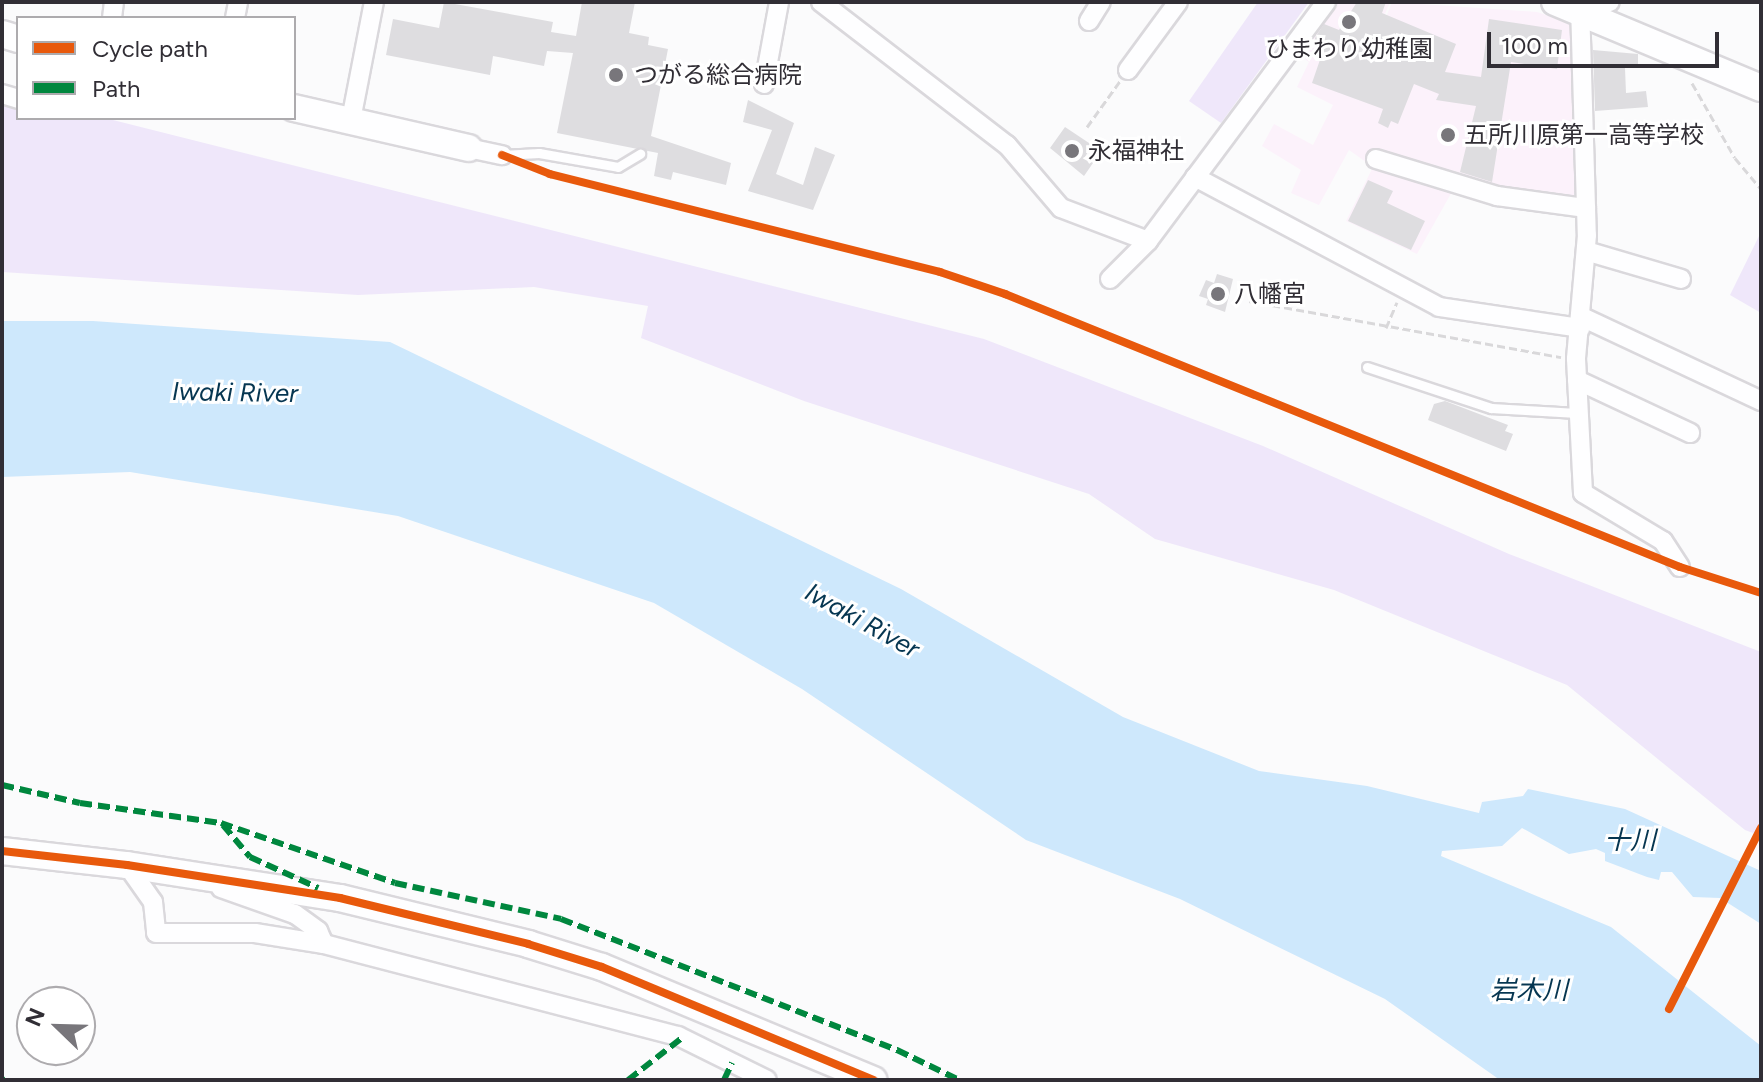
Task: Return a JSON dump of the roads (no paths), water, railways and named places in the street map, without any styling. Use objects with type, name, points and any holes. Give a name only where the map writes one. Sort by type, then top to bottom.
[{"type":"street","points":[[351,120],[374,2]]},
{"type":"street","points":[[764,84],[779,2]]},
{"type":"street","points":[[821,2],[1007,145],[1061,208],[1148,241]]},
{"type":"street","points":[[1089,21],[1101,2]]},
{"type":"street","points":[[1128,70],[1178,2]]},
{"type":"street","points":[[1110,279],[1148,241],[1326,2]]},
{"type":"street","points":[[1555,2],[1580,6],[1761,88]]},
{"type":"street","points":[[1580,6],[1610,2]]},
{"type":"street","points":[[1580,6],[1586,251],[1576,359],[1583,493],[1663,541],[1680,567]]},
{"type":"street","points":[[296,108],[502,155]]},
{"type":"street","points":[[1376,159],[1497,196],[1586,208]]},
{"type":"street","points":[[1195,177],[1439,307],[1581,323],[1761,401]]},
{"type":"street","points":[[1586,251],[1681,279]]},
{"type":"street","points":[[1577,380],[1690,433]]},
{"type":"street","points":[[2,851],[127,865],[340,898],[572,957],[873,1080]]},
{"type":"street","points":[[127,865],[153,902],[156,933],[255,933],[324,944],[678,1036],[767,1080]]},
{"type":"street","points":[[206,877],[249,898],[295,914],[318,931],[324,944]]},
{"type":"street","points":[[249,898],[255,933]]},
{"type":"lane","points":[[502,155],[548,154],[618,167],[640,154]]},
{"type":"lane","points":[[1367,367],[1491,408],[1577,413]]},
{"type":"water","name":"岩木川","points":[[2,321],[93,321],[390,342],[901,589],[1123,717],[1259,771],[1367,786],[1479,813],[1482,802],[1523,796],[1528,789],[1625,809],[1761,871],[1761,924],[1720,898],[1693,897],[1672,872],[1661,872],[1659,880],[1647,877],[1605,861],[1605,853],[1596,849],[1569,854],[1522,828],[1502,846],[1442,851],[1441,856],[1611,927],[1761,1046],[1761,1080],[1500,1080],[1385,999],[1180,899],[1026,840],[802,689],[654,603],[398,516],[130,472],[2,477]]},
{"type":"place","name":"ひまわり幼稚園","points":[[1349,22]]},
{"type":"place","name":"つがる総合病院","points":[[616,75]]},
{"type":"place","name":"五所川原第一高等学校","points":[[1448,135]]},
{"type":"place","name":"永福神社","points":[[1072,151]]},
{"type":"place","name":"八幡宮","points":[[1218,294]]},
{"type":"water label","name":"Iwaki River","points":[[235,393]]},
{"type":"water label","name":"Iwaki River","points":[[862,621]]},
{"type":"water label","name":"十川","points":[[1630,841]]}]
